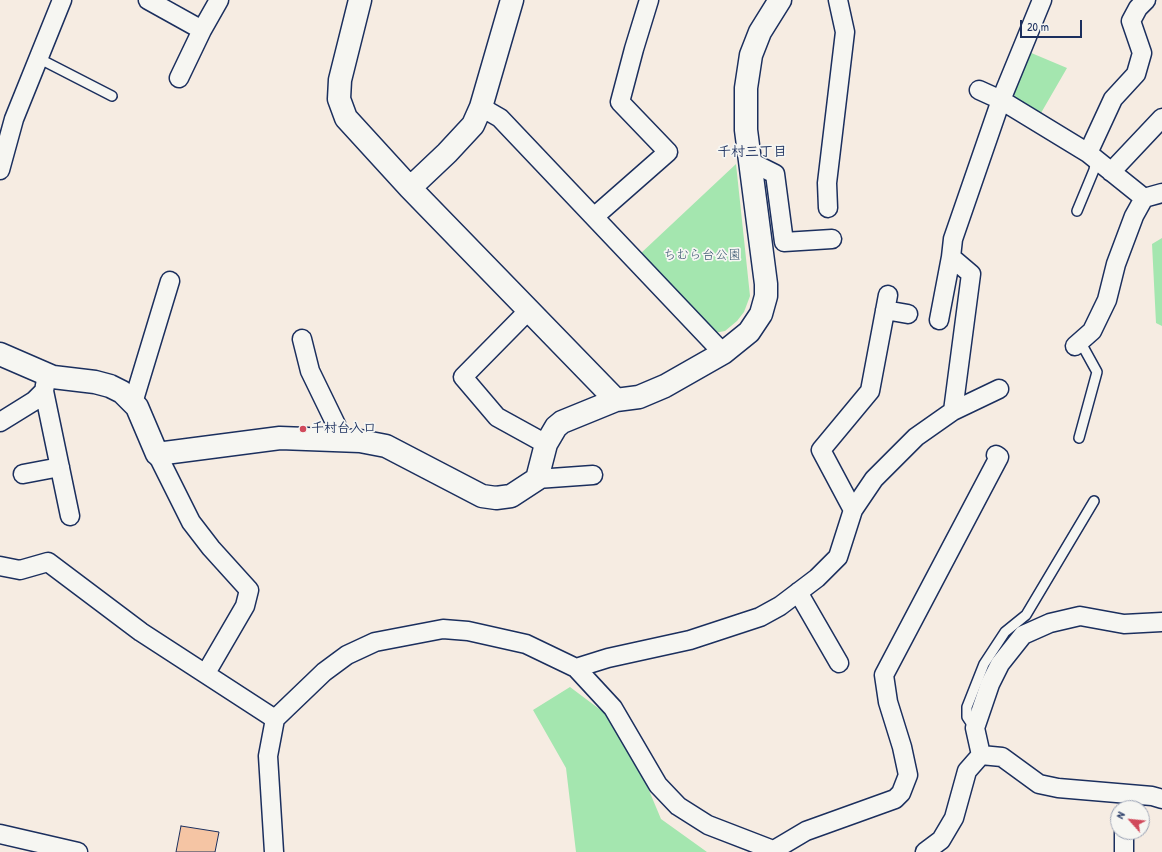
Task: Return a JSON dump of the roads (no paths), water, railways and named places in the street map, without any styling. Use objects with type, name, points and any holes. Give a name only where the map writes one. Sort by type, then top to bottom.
[{"type":"street","points":[[0,170],[7,117],[38,58],[62,0]]},
{"type":"street","points":[[148,0],[202,30]]},
{"type":"street","points":[[179,78],[202,30],[219,0]]},
{"type":"street","points":[[360,0],[340,80],[339,99],[346,118],[355,130],[410,188],[616,400]]},
{"type":"street","points":[[410,188],[447,153],[473,124],[481,107],[512,0]]},
{"type":"street","points":[[594,217],[668,152],[620,102],[649,0]]},
{"type":"street","points":[[537,479],[546,444],[556,427],[562,422],[616,400],[650,393],[723,353],[748,332],[761,314],[766,296],[766,284],[745,107],[751,55],[760,32],[780,0]]},
{"type":"street","points":[[828,208],[828,182],[845,32],[838,0]]},
{"type":"street","points":[[939,320],[953,239],[1001,100],[1042,0]]},
{"type":"street","points":[[1092,156],[1113,99],[1136,74],[1142,54],[1131,21],[1138,8],[1146,0]]},
{"type":"street","points":[[979,90],[1001,100],[1092,156],[1144,198]]},
{"type":"street","points":[[481,107],[500,118],[723,353]]},
{"type":"street","points":[[1111,172],[1162,118]]},
{"type":"street","points":[[751,162],[776,174],[784,242],[832,239]]},
{"type":"street","points":[[1078,345],[1092,331],[1107,300],[1116,264],[1134,216],[1144,198],[1162,193]]},
{"type":"street","points":[[951,257],[971,274],[953,411]]},
{"type":"street","points":[[132,402],[170,281]]},
{"type":"street","points":[[853,510],[821,450],[870,391],[886,302],[908,314]]},
{"type":"street","points":[[529,310],[463,377],[497,417],[546,444]]},
{"type":"street","points":[[302,339],[310,371],[344,441]]},
{"type":"street","points":[[0,354],[46,382],[60,467],[70,516]]},
{"type":"street","points":[[0,422],[34,401],[46,382],[53,377],[110,386],[122,392],[137,407],[157,454],[190,522],[249,590],[245,606],[206,673]]},
{"type":"street","points":[[576,668],[608,658],[690,640],[760,617],[780,606],[817,578],[838,557],[853,510],[874,479],[888,463],[916,437],[953,411],[999,389]]},
{"type":"street","points":[[157,454],[280,438],[360,441],[386,446],[482,496],[496,498],[511,496],[537,479],[593,475]]},
{"type":"street","points":[[274,852],[268,756],[275,719],[324,672],[347,655],[375,642],[442,629],[468,631],[526,644],[576,668],[613,708],[658,785],[678,806],[708,825],[776,851],[806,831],[895,799],[901,793],[908,775],[904,754],[888,702],[884,675],[996,463],[999,457],[996,455]]},
{"type":"street","points":[[23,474],[60,467]]},
{"type":"street","points":[[0,566],[20,570],[48,562],[141,632],[275,719]]},
{"type":"street","points":[[798,592],[839,663]]},
{"type":"street","points":[[981,755],[975,729],[990,684],[1000,664],[1023,635],[1050,623],[1080,616],[1124,624],[1162,622]]},
{"type":"street","points":[[981,755],[1002,757],[1039,784],[1118,800]]},
{"type":"street","points":[[925,852],[942,840],[954,818],[967,771],[981,755]]},
{"type":"street","points":[[1129,800],[1152,796],[1162,799]]},
{"type":"street","points":[[0,834],[78,852]]},
{"type":"street","points":[[1124,840],[1124,852]]},
{"type":"lane","points":[[38,58],[112,96]]},
{"type":"lane","points":[[1077,212],[1094,170],[1092,156]]},
{"type":"lane","points":[[1078,345],[1096,372],[1079,438]]},
{"type":"lane","points":[[975,729],[967,717],[967,707],[984,664],[1005,632],[1026,615],[1094,501]]},
{"type":"place","name":"千村台入口","points":[[303,429]]},
{"type":"district","name":"千村三丁目","points":[[752,152]]},
{"type":"park label","name":"ちむら台公園","points":[[702,256]]}]
